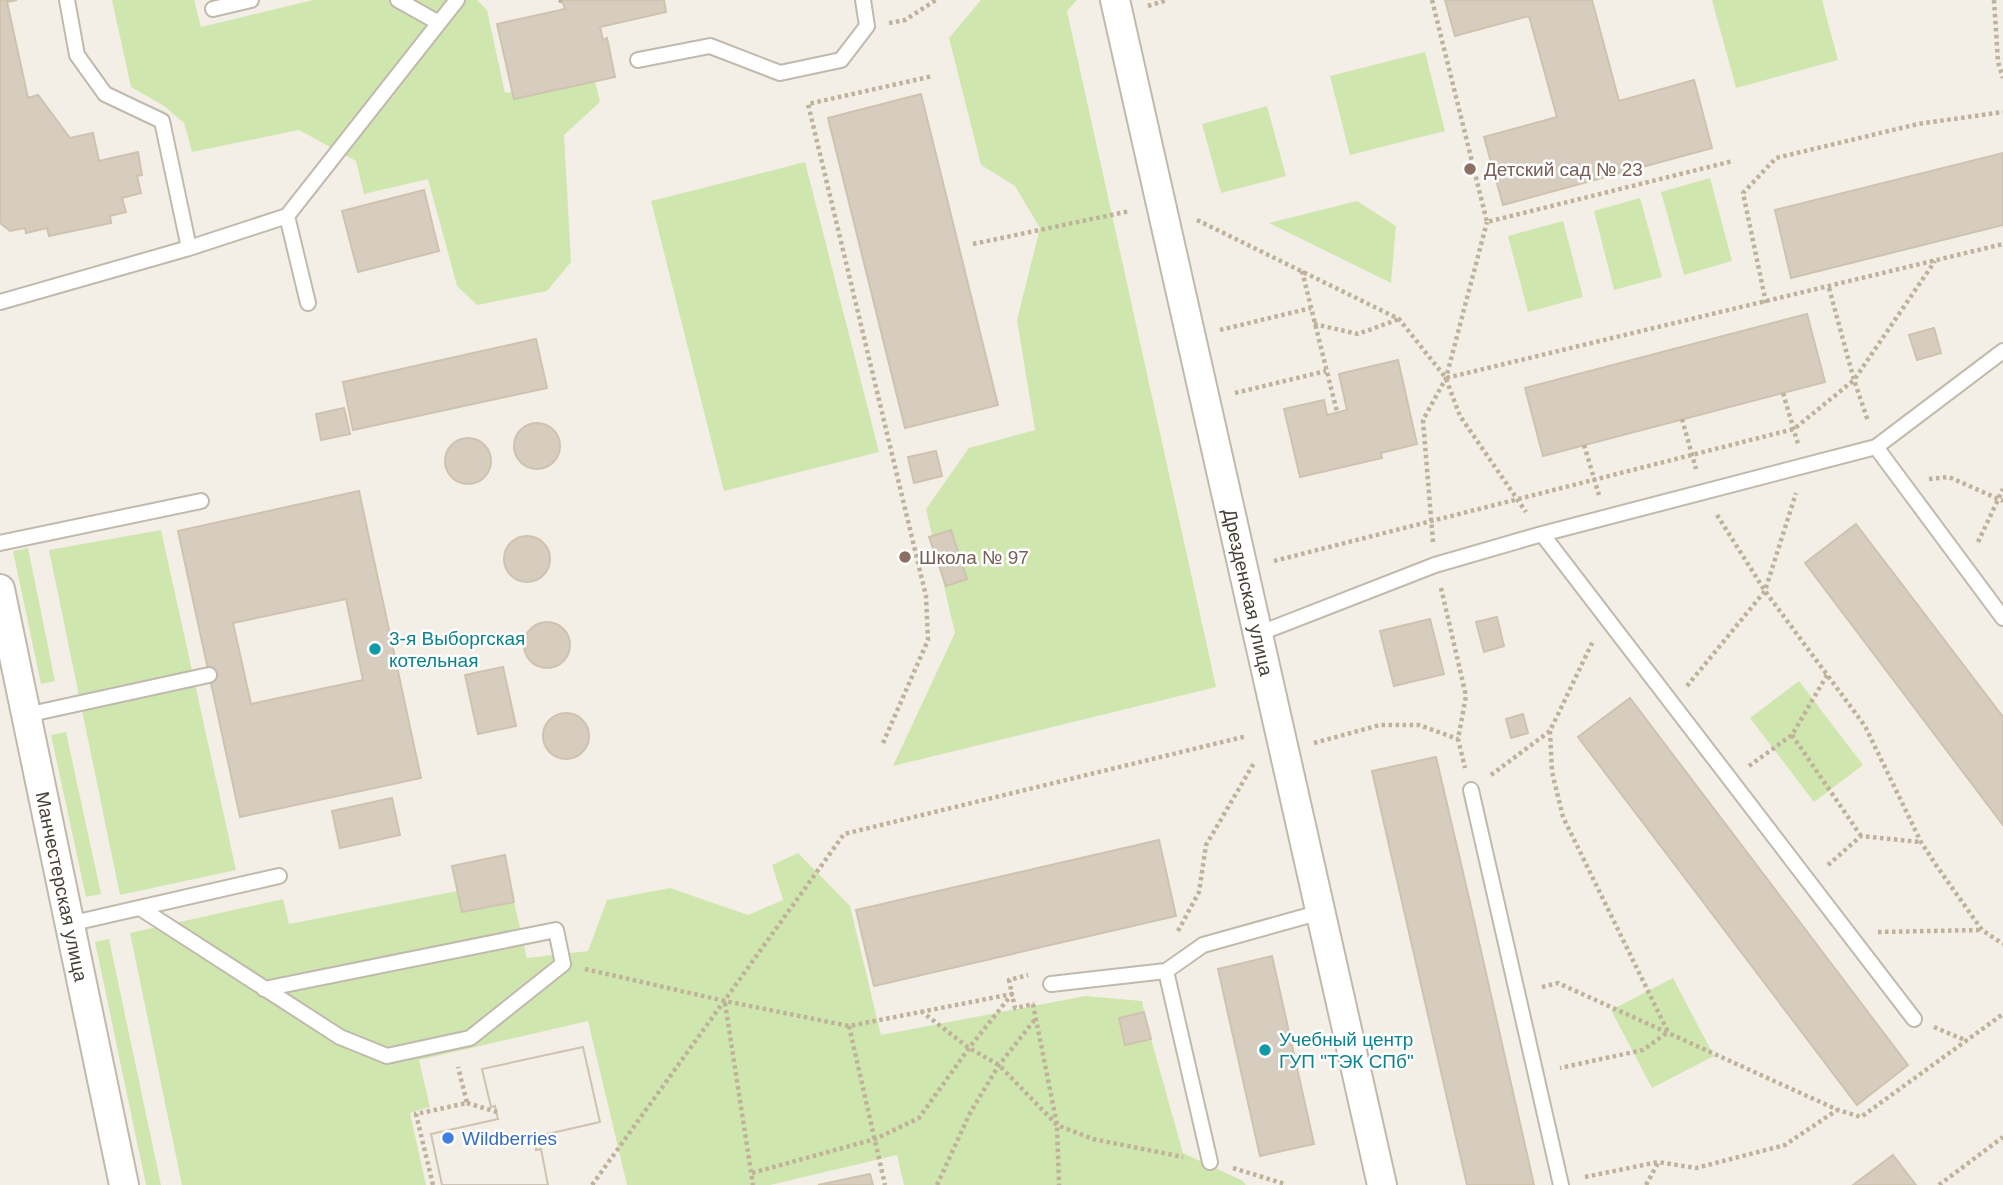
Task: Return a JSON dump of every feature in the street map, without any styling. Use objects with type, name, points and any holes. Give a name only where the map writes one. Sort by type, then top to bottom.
[{"type":"street","name":"Дрезденская улица","points":[[1115,0],[1382,1185]]},
{"type":"street","name":"Манчестерская улица","points":[[0,589],[124,1185]]},
{"type":"lane","points":[[67,0],[77,55],[105,94],[162,121],[189,248]]},
{"type":"lane","points":[[213,9],[251,0]]},
{"type":"lane","points":[[398,0],[439,23]]},
{"type":"lane","points":[[0,302],[189,248],[287,216],[457,0]]},
{"type":"lane","points":[[638,60],[710,46],[780,73],[841,60],[867,26],[863,0]]},
{"type":"lane","points":[[287,216],[308,303]]},
{"type":"lane","points":[[1258,634],[1435,565],[1542,534],[1876,447],[2003,351]]},
{"type":"lane","points":[[1876,447],[2003,618]]},
{"type":"lane","points":[[0,543],[201,501]]},
{"type":"lane","points":[[1542,534],[1914,1018]]},
{"type":"lane","points":[[26,715],[209,675]]},
{"type":"lane","points":[[1471,790],[1561,1184]]},
{"type":"lane","points":[[69,924],[278,876]]},
{"type":"lane","points":[[140,908],[264,989],[340,1037],[387,1056],[470,1038],[564,964],[556,930],[264,989]]},
{"type":"lane","points":[[1051,984],[1161,971],[1203,945],[1321,912]]},
{"type":"lane","points":[[1161,971],[1210,1162]]},
{"type":"path","points":[[867,26],[905,20],[936,0]]},
{"type":"path","points":[[1146,7],[1167,0]]},
{"type":"path","points":[[1432,0],[1488,222],[1457,334]]},
{"type":"path","points":[[1994,0],[1998,62],[2003,78]]},
{"type":"path","points":[[883,743],[928,640],[926,596],[808,104],[933,76]]},
{"type":"path","points":[[1766,303],[1743,193],[1776,158],[1918,124],[2003,112]]},
{"type":"path","points":[[1488,222],[1733,161]]},
{"type":"path","points":[[973,244],[1134,211]]},
{"type":"path","points":[[1193,219],[1399,319],[1446,378],[1460,416],[1542,534]]},
{"type":"path","points":[[1446,378],[2003,244]]},
{"type":"path","points":[[1270,562],[1794,429],[1854,380],[1935,261]]},
{"type":"path","points":[[1301,270],[1337,412]]},
{"type":"path","points":[[1829,288],[1854,380],[1876,447]]},
{"type":"path","points":[[1218,331],[1311,308]]},
{"type":"path","points":[[1314,324],[1358,334],[1399,319]]},
{"type":"path","points":[[1233,393],[1326,371]]},
{"type":"path","points":[[1673,703],[1765,591],[1804,466],[1783,393]]},
{"type":"path","points":[[1682,419],[1703,493],[1765,591],[1865,726],[1921,842],[1982,930],[2003,944]]},
{"type":"path","points":[[1584,445],[1606,517]]},
{"type":"path","points":[[1909,491],[1922,481],[1949,477],[2000,501]]},
{"type":"path","points":[[1966,568],[2000,501],[2003,489]]},
{"type":"path","points":[[1471,790],[1550,731],[1605,615]]},
{"type":"path","points":[[1731,779],[1792,735],[1827,675]]},
{"type":"path","points":[[1311,744],[1380,724],[1419,725],[1458,739]]},
{"type":"path","points":[[1550,731],[1552,772],[1563,817],[1668,1032]]},
{"type":"path","points":[[592,1185],[844,834],[1252,735]]},
{"type":"path","points":[[1792,735],[1861,836]]},
{"type":"path","points":[[1161,971],[1199,892],[1206,845],[1256,759]]},
{"type":"path","points":[[1809,881],[1861,836],[1921,842]]},
{"type":"path","points":[[1849,932],[1982,930]]},
{"type":"path","points":[[564,964],[849,1026],[1012,993]]},
{"type":"path","points":[[1558,983],[1838,1110],[1861,1117],[2003,1014]]},
{"type":"path","points":[[1012,993],[1015,1008],[1055,999],[1051,984]]},
{"type":"path","points":[[751,1173],[875,1139],[919,1118],[1012,993]]},
{"type":"path","points":[[725,1001],[753,1185]]},
{"type":"path","points":[[1032,1004],[1037,1017],[1057,1125],[1059,1185]]},
{"type":"path","points":[[920,1010],[969,1048],[999,1065],[1057,1125],[1093,1139],[1210,1162],[1287,1185]]},
{"type":"path","points":[[937,1185],[970,1113],[999,1065],[1037,1017]]},
{"type":"path","points":[[1914,1018],[1967,1041]]},
{"type":"path","points":[[849,1026],[885,1185]]},
{"type":"path","points":[[1536,1074],[1643,1050],[1668,1032]]},
{"type":"path","points":[[451,1042],[467,1103]]},
{"type":"path","points":[[433,1185],[416,1114],[467,1103],[496,1112]]},
{"type":"path","points":[[1561,1184],[1658,1162],[1696,1168],[1785,1145],[1838,1110]]},
{"type":"path","points":[[1939,1185],[2003,1137]]},
{"type":"path","points":[[1646,1185],[1658,1162]]},
{"type":"path","points":[[1276,1185],[1287,1185]]},
{"type":"green space","points":[[112,0],[194,0],[201,27],[313,0],[477,0],[487,10],[505,93],[595,81],[600,102],[564,135],[571,262],[547,291],[477,305],[457,286],[428,179],[364,194],[356,161],[299,130],[192,152],[184,123],[164,106],[131,87]]},
{"type":"green space","points":[[981,0],[1077,0],[1067,11],[1216,687],[893,766],[955,633],[926,509],[969,448],[1035,430],[1017,320],[1040,228],[1015,186],[981,165],[949,38]]},
{"type":"green space","points":[[1712,0],[1822,0],[1838,60],[1736,88]]},
{"type":"green space","points":[[1425,52],[1445,131],[1350,155],[1330,76]]},
{"type":"green space","points":[[1267,106],[1286,176],[1221,193],[1202,124]]},
{"type":"green space","points":[[805,162],[879,452],[724,491],[651,201]]},
{"type":"green space","points":[[1710,178],[1732,261],[1684,275],[1661,192]]},
{"type":"green space","points":[[1640,198],[1662,277],[1614,290],[1594,211]]},
{"type":"green space","points":[[1357,201],[1396,226],[1391,283],[1269,223]]},
{"type":"green space","points":[[1563,221],[1583,297],[1528,312],[1508,236]]},
{"type":"green space","points":[[161,530],[236,870],[120,895],[49,550]]},
{"type":"green space","points":[[28,548],[55,681],[41,684],[13,551]]},
{"type":"green space","points":[[1799,681],[1863,765],[1814,802],[1750,718]]},
{"type":"green space","points":[[66,732],[101,894],[86,897],[51,735]]},
{"type":"green space","points":[[798,853],[850,906],[881,1035],[1085,996],[1142,1001],[1144,1012],[1119,1018],[1125,1045],[1151,1039],[1183,1153],[1243,1181],[1246,1185],[904,1185],[897,1155],[770,1185],[627,1185],[588,1021],[419,1060],[430,1107],[410,1113],[426,1185],[182,1185],[130,933],[283,899],[289,924],[457,891],[462,912],[514,902],[527,958],[588,951],[607,900],[670,888],[748,915],[783,900],[772,865]]},
{"type":"green space","points":[[109,939],[161,1185],[146,1185],[95,942]]},
{"type":"green space","points":[[1673,978],[1714,1056],[1652,1088],[1611,1010]]},
{"type":"building","points":[[0,0],[17,0],[7,2],[28,98],[38,95],[70,138],[93,133],[99,161],[138,152],[142,175],[137,176],[141,193],[122,198],[126,212],[110,216],[111,223],[49,236],[47,228],[26,233],[25,228],[10,231],[0,223]]},
{"type":"building","points":[[562,0],[664,0],[666,12],[600,27],[603,40],[607,38],[615,77],[514,99],[497,24],[565,9]]},
{"type":"building","points":[[1445,0],[1592,0],[1619,101],[1694,80],[1712,148],[1503,205],[1484,137],[1557,117],[1529,16],[1455,36]]},
{"type":"building","points":[[921,94],[998,405],[905,428],[828,118]]},
{"type":"building","points":[[2003,153],[2003,225],[1791,278],[1775,210]]},
{"type":"building","points":[[424,190],[439,251],[358,272],[342,211]]},
{"type":"building","points":[[1807,314],[1825,382],[1543,456],[1525,388]]},
{"type":"building","points":[[1934,328],[1941,353],[1917,360],[1909,335]]},
{"type":"building","points":[[536,339],[547,388],[353,430],[343,382]]},
{"type":"building","points":[[1398,360],[1417,444],[1381,453],[1382,458],[1300,477],[1284,409],[1324,400],[1327,415],[1347,410],[1339,374]]},
{"type":"building","points":[[344,408],[350,434],[321,440],[316,414]]},
{"type":"building","points":[[537,423],[553,430],[560,446],[553,462],[537,469],[521,462],[514,446],[521,430]]},
{"type":"building","points":[[468,438],[484,445],[491,461],[484,477],[468,484],[452,477],[445,461],[452,445]]},
{"type":"building","points":[[936,451],[942,476],[914,483],[908,457]]},
{"type":"building","name":"3-я Выборгская котельная","points":[[359,491],[421,778],[240,817],[178,531]],"holes":[[[346,599],[363,680],[251,704],[233,623]]]},
{"type":"building","points":[[1856,524],[2003,717],[2003,825],[1805,563]]},
{"type":"building","points":[[951,530],[967,579],[946,586],[929,537]]},
{"type":"building","points":[[527,536],[543,543],[550,559],[543,575],[527,582],[511,575],[504,559],[511,543]]},
{"type":"building","points":[[1497,617],[1504,646],[1484,652],[1476,622]]},
{"type":"building","points":[[1430,619],[1444,674],[1394,686],[1380,631]]},
{"type":"building","points":[[547,622],[563,629],[570,645],[563,661],[547,668],[531,661],[524,645],[531,629]]},
{"type":"building","points":[[503,667],[516,726],[478,734],[465,675]]},
{"type":"building","points":[[1630,698],[1908,1065],[1857,1105],[1578,737]]},
{"type":"building","points":[[566,713],[582,720],[589,736],[582,752],[566,759],[550,752],[543,736],[550,720]]},
{"type":"building","points":[[1523,714],[1528,733],[1511,738],[1506,719]]},
{"type":"building","points":[[1436,757],[1534,1185],[1467,1185],[1372,771]]},
{"type":"building","points":[[392,798],[400,835],[340,848],[332,811]]},
{"type":"building","points":[[1159,840],[1176,916],[874,986],[856,910]]},
{"type":"building","points":[[505,855],[514,902],[462,912],[452,866]]},
{"type":"building","name":"Учебный центр ГУП \"ТЭК СПб\"","points":[[1272,956],[1314,1144],[1260,1156],[1218,969]]},
{"type":"building","points":[[1144,1012],[1151,1039],[1125,1045],[1119,1018]]},
{"type":"building","points":[[583,1047],[600,1122],[534,1137],[536,1150],[541,1149],[548,1185],[442,1185],[431,1134],[498,1119],[495,1106],[491,1107],[482,1069]]},
{"type":"building","points":[[583,1047],[600,1122],[534,1137],[536,1150],[541,1149],[548,1185],[442,1185],[431,1134],[498,1119],[495,1106],[491,1107],[482,1069]]},
{"type":"building","points":[[1893,1155],[1916,1185],[1853,1185]]},
{"type":"building","points":[[870,1174],[873,1185],[818,1185]]},
{"type":"place","name":"Детский сад № 23","points":[[1470,169]]},
{"type":"place","name":"Школа № 97","points":[[905,557]]},
{"type":"place","name":"3-я Выборгская котельная","points":[[375,649]]},
{"type":"place","name":"Учебный центр ГУП \"ТЭК СПб\"","points":[[1265,1050]]},
{"type":"place","name":"Wildberries","points":[[448,1138]]}]
